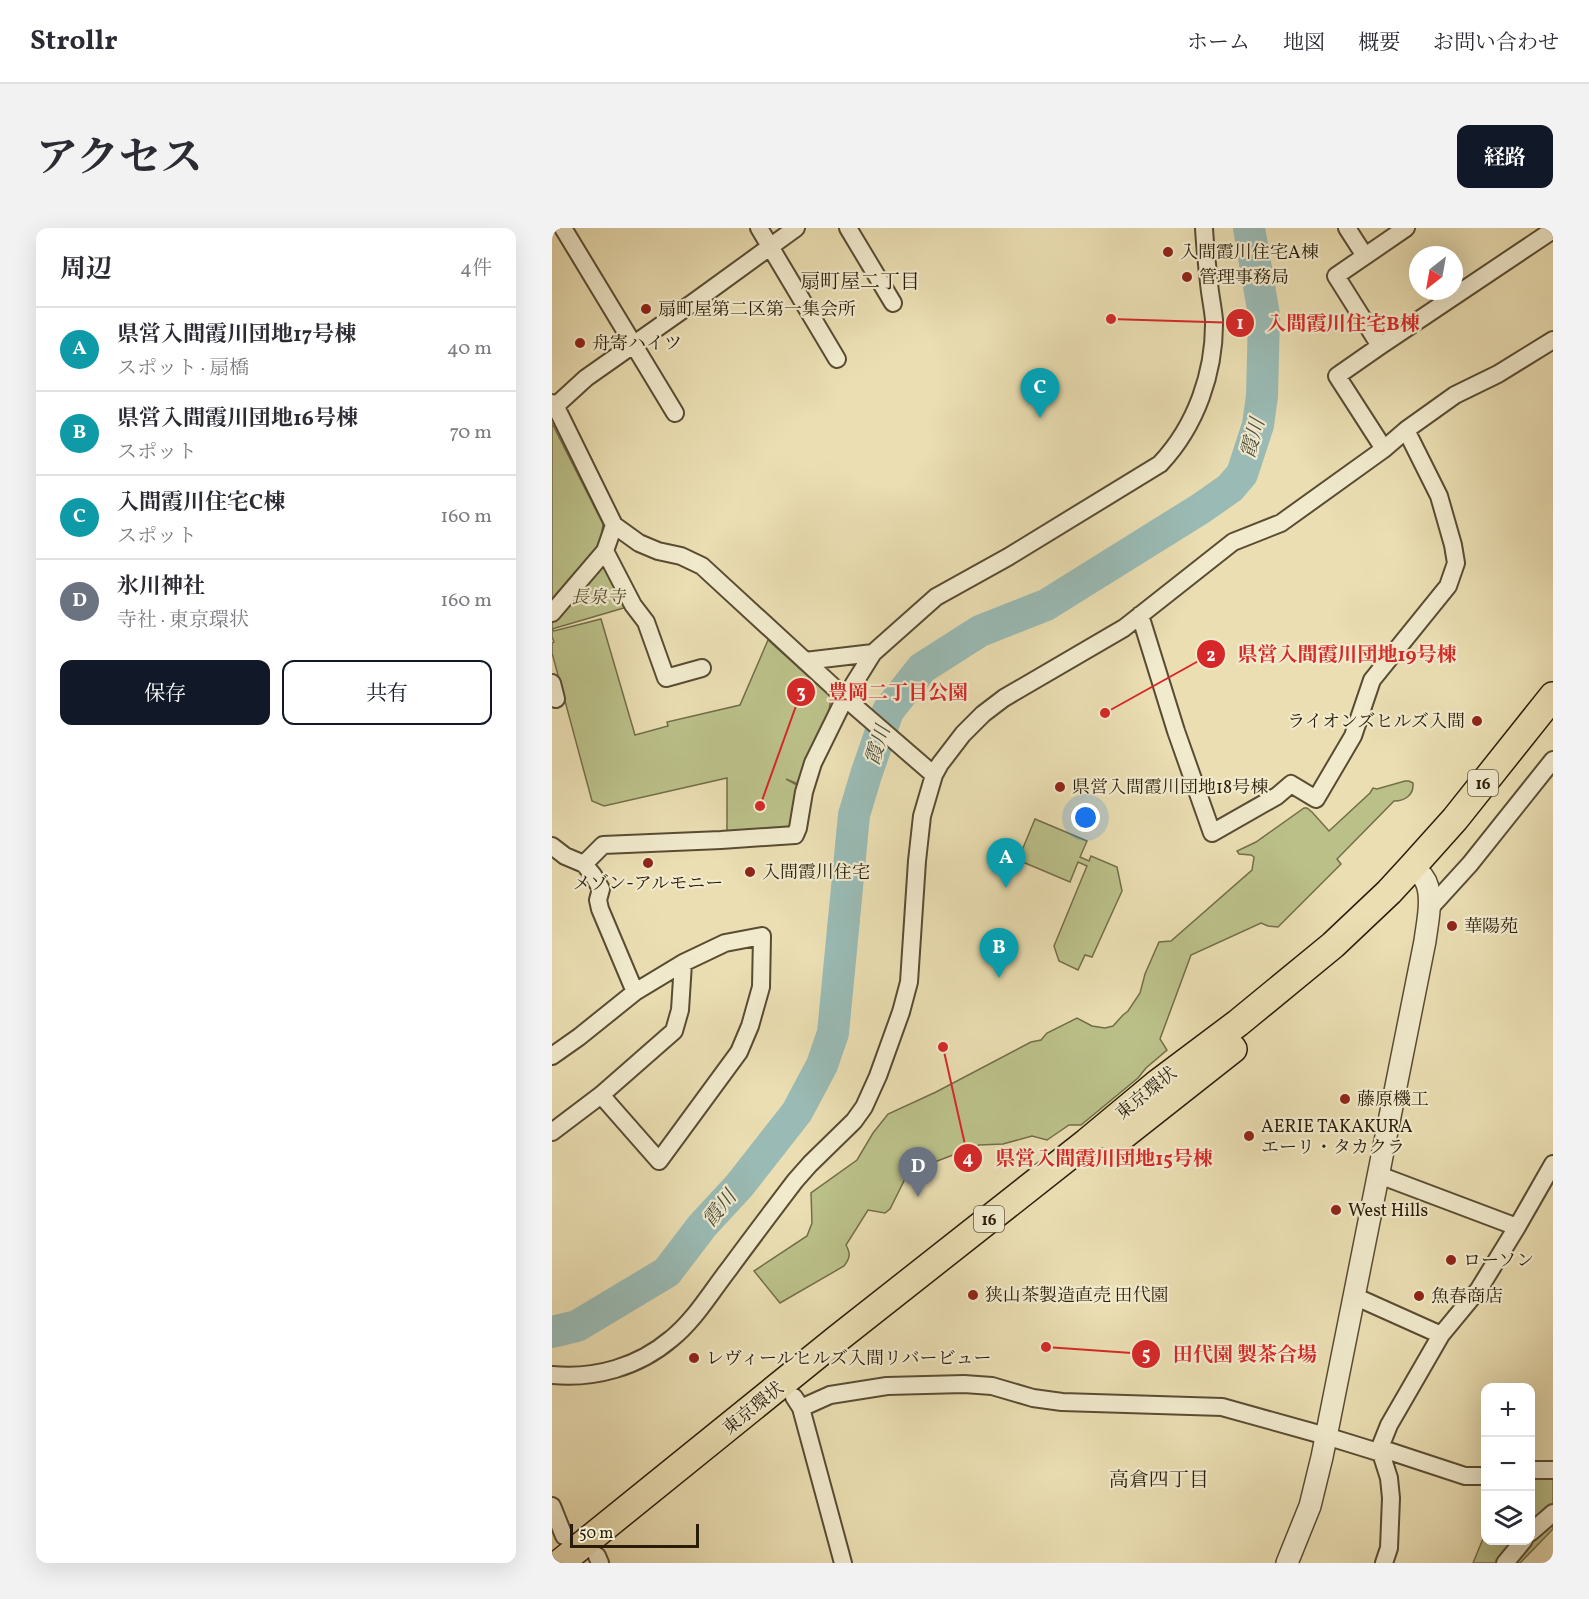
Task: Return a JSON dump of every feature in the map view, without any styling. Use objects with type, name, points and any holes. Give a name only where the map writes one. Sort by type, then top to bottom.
[{"type":"highway","name":"東京環状","points":[[595,1561],[797,1403],[1250,1036],[1343,957],[1400,904],[1455,819],[1553,696]]},
{"type":"highway","name":"東京環状","points":[[561,1563],[837,1339],[1087,1142],[1158,1083],[1238,1023],[1333,945],[1389,892],[1418,873],[1468,831],[1553,724]]},
{"type":"street","points":[[563,228],[675,413]]},
{"type":"street","points":[[759,228],[837,359]]},
{"type":"street","points":[[796,228],[586,378],[553,406],[614,525],[639,543],[658,551],[681,556],[702,566],[848,701],[929,771]]},
{"type":"street","points":[[848,228],[893,303]]},
{"type":"street","points":[[584,864],[603,845],[795,834],[813,763],[873,653],[936,597],[1112,495],[1160,464],[1172,452],[1194,415],[1204,387],[1211,354],[1214,320],[1204,228]]},
{"type":"street","points":[[1347,228],[1365,256]]},
{"type":"street","points":[[1380,346],[1336,276],[1406,228]]},
{"type":"street","points":[[1384,449],[1337,376],[1553,230]]},
{"type":"street","points":[[929,771],[940,764],[963,734],[996,704],[1124,628],[1233,543],[1281,523],[1455,395],[1498,374],[1553,340]]},
{"type":"street","points":[[1140,615],[1176,731],[1212,833],[1277,796],[1291,784],[1316,799],[1353,736],[1372,680],[1448,586],[1456,563],[1438,496],[1406,430]]},
{"type":"street","points":[[552,613],[605,551],[614,525]]},
{"type":"street","points":[[605,551],[633,605],[646,622],[666,678],[702,668]]},
{"type":"street","points":[[805,661],[873,653]]},
{"type":"street","points":[[1430,909],[1470,864],[1553,760]]},
{"type":"street","points":[[552,1375],[590,1375],[628,1365],[642,1359],[672,1339],[698,1309],[795,1181],[854,1121],[864,1107],[878,1076],[909,982],[919,833],[926,801],[929,771]]},
{"type":"street","points":[[552,846],[565,856],[584,864],[593,875],[601,890],[598,900],[600,909],[635,992]]},
{"type":"street","points":[[1287,1563],[1310,1506],[1326,1436],[1413,1006],[1430,909],[1429,895],[1418,873]]},
{"type":"street","points":[[552,1056],[635,992],[683,963],[725,943],[762,936],[761,987],[750,1026],[739,1052],[660,1161],[601,1095]]},
{"type":"street","points":[[552,1132],[601,1095],[674,1030],[680,1010],[683,963]]},
{"type":"street","points":[[1384,1563],[1389,1548],[1391,1498],[1381,1445],[1389,1425],[1441,1335],[1479,1289],[1553,1164]]},
{"type":"street","points":[[1378,1175],[1517,1227]]},
{"type":"street","points":[[1354,1296],[1441,1335]]},
{"type":"street","points":[[843,1563],[797,1403],[887,1386],[964,1384],[992,1386],[1033,1398],[1062,1402],[1222,1407],[1381,1453],[1389,1450],[1466,1476],[1481,1476]]},
{"type":"street","points":[[1535,1470],[1553,1470]]},
{"type":"street","points":[[552,1506],[564,1536]]},
{"type":"street","points":[[1535,1529],[1553,1513]]},
{"type":"street","points":[[1505,1563],[1520,1545]]},
{"type":"green space","name":"長泉寺","points":[[552,423],[603,524],[600,546],[552,603]]},
{"type":"green space","name":"長泉寺","points":[[602,563],[627,607],[552,629],[552,620]]},
{"type":"green space","points":[[601,619],[635,735],[668,726],[667,722],[740,705],[768,640],[831,697],[829,711],[798,784],[786,779],[797,785],[791,824],[787,828],[727,832],[727,778],[604,806],[592,801],[552,653],[554,642],[552,629],[554,631]]},
{"type":"green space","points":[[1405,781],[1413,783],[1410,794],[1402,800],[1394,801],[1337,859],[1341,864],[1278,927],[1261,923],[1191,955],[1160,1039],[1167,1050],[1138,1078],[1081,1125],[1069,1125],[1047,1140],[1032,1136],[1003,1144],[979,1145],[919,1168],[906,1177],[890,1209],[885,1213],[868,1210],[846,1245],[849,1256],[844,1266],[780,1303],[754,1271],[807,1236],[812,1223],[811,1193],[857,1160],[873,1133],[888,1114],[936,1092],[1031,1042],[1041,1040],[1047,1033],[1077,1018],[1092,1026],[1105,1028],[1113,1026],[1128,1011],[1140,993],[1145,974],[1159,942],[1171,941],[1252,870],[1254,857],[1239,854],[1237,851],[1256,842],[1304,808],[1312,812],[1329,831],[1373,788],[1377,789]]},
{"type":"green space","points":[[1035,819],[1087,841],[1080,857],[1089,861],[1091,856],[1117,867],[1122,891],[1092,957],[1085,955],[1078,970],[1059,961],[1054,946],[1087,866],[1078,862],[1070,882],[1018,860]]},
{"type":"green space","points":[[1535,1472],[1553,1474],[1553,1529],[1520,1563],[1473,1563],[1481,1544],[1535,1545]]},
{"type":"waterway","name":"霞川","points":[[552,1332],[577,1326],[667,1272],[702,1226],[739,1186],[797,1112],[822,1065],[833,1033],[854,815],[888,711],[922,668],[980,631],[1046,605],[1200,509],[1230,488],[1242,474],[1258,425],[1262,396],[1264,315],[1249,228]]},
{"type":"place","name":"入間霞川住宅A棟","points":[[1168,252]]},
{"type":"place","name":"管理事務局","points":[[1187,277]]},
{"type":"place","name":"扇町屋第二区第一集会所","points":[[646,309]]},
{"type":"place","name":"入間霞川住宅B棟","points":[[1111,319]]},
{"type":"place","name":"舟寄ハイツ","points":[[580,343]]},
{"type":"place","name":"入間霞川住宅C棟","points":[[1040,418]]},
{"type":"place","name":"県営入間霞川団地19号棟","points":[[1105,713]]},
{"type":"place","name":"ライオンズヒルズ入間","points":[[1477,721]]},
{"type":"place","name":"県営入間霞川団地18号棟","points":[[1060,787]]},
{"type":"place","name":"豊岡二丁目公園","points":[[760,806]]},
{"type":"place","name":"メゾン-アルモニー","points":[[648,863]]},
{"type":"place","name":"入間霞川住宅","points":[[750,872]]},
{"type":"place","name":"県営入間霞川団地17号棟","points":[[1006,888]]},
{"type":"place","name":"華陽苑","points":[[1452,926]]},
{"type":"place","name":"県営入間霞川団地16号棟","points":[[999,978]]},
{"type":"place","name":"県営入間霞川団地15号棟","points":[[943,1047]]},
{"type":"place","name":"藤原機工","points":[[1345,1099]]},
{"type":"place","name":"AERIE TAKAKURA エーリ・タカクラ","points":[[1249,1136]]},
{"type":"place","name":"氷川神社","points":[[918,1197]]},
{"type":"place","name":"West Hills","points":[[1336,1210]]},
{"type":"place","name":"ローソン","points":[[1451,1260]]},
{"type":"place","name":"狭山茶製造直売 田代園","points":[[973,1295]]},
{"type":"place","name":"魚春商店","points":[[1419,1296]]},
{"type":"place","name":"田代園 製茶合場","points":[[1046,1347]]},
{"type":"place","name":"レヴィールヒルズ入間リバービュー","points":[[694,1358]]},
{"type":"district","name":"扇町屋二丁目","points":[[860,281]]},
{"type":"district","name":"高倉四丁目","points":[[1159,1479]]}]
